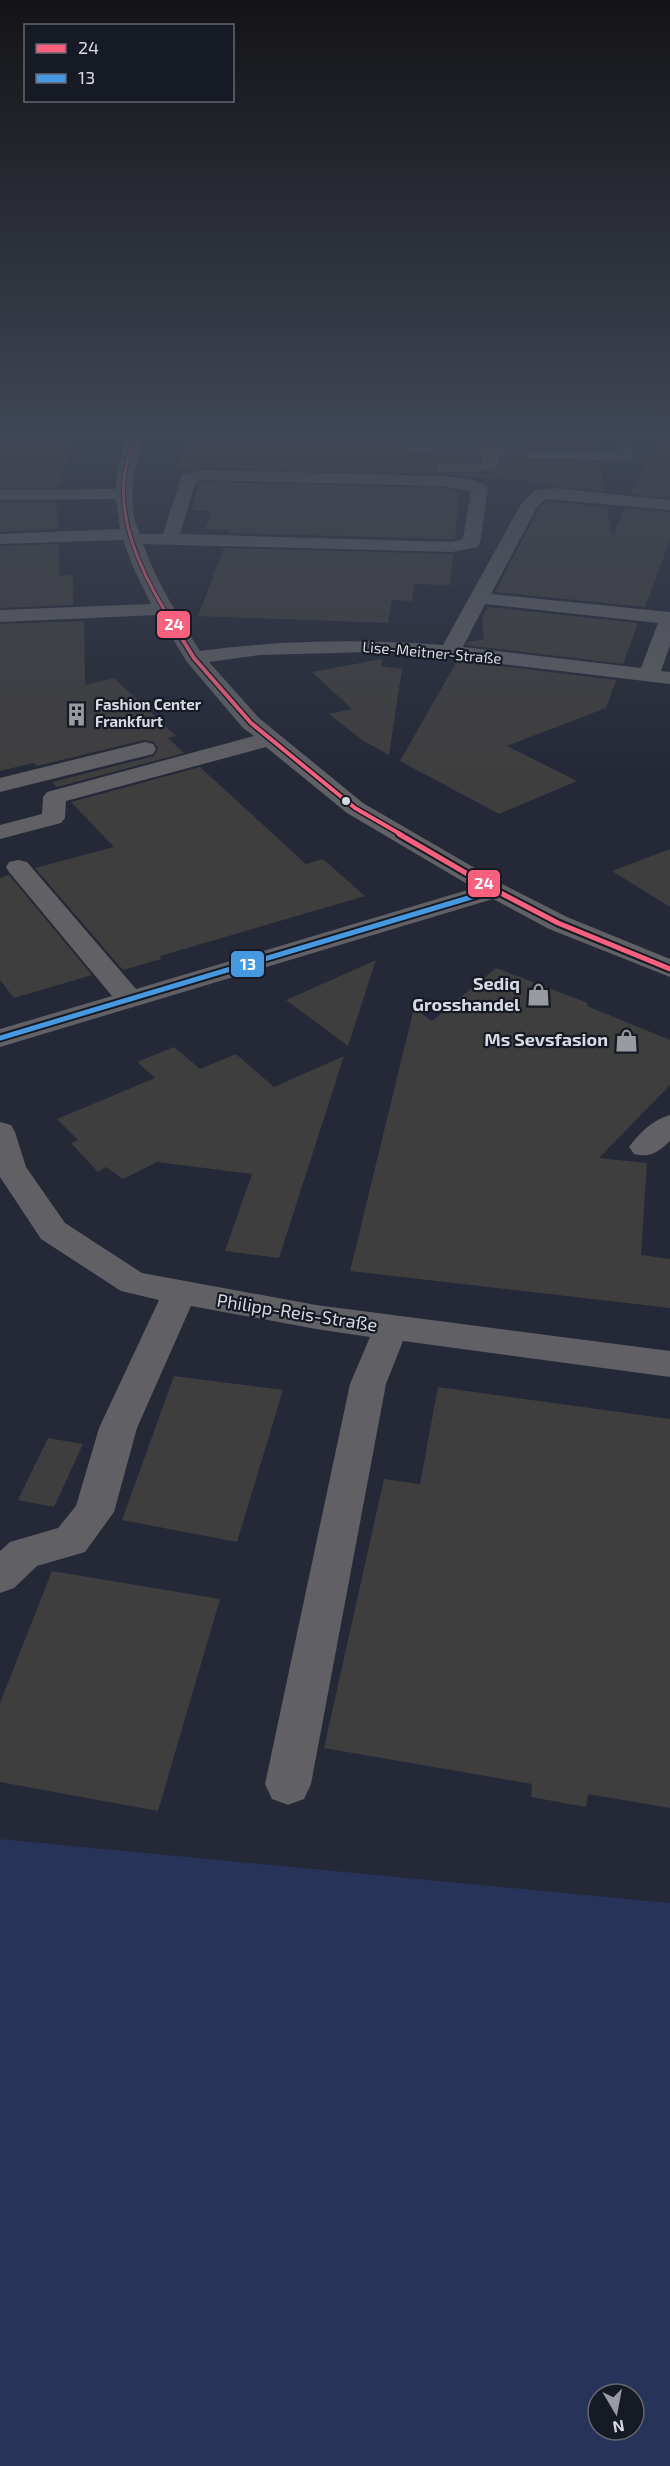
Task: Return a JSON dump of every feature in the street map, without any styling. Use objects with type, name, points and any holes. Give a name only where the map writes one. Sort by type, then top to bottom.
[{"type":"street","points":[[135,547],[142,567],[164,609],[194,658],[261,731],[355,808],[495,890],[558,923],[670,969]]},
{"type":"street","points":[[450,652],[507,547]]},
{"type":"street","points":[[479,598],[670,618],[649,675]]},
{"type":"street","points":[[0,616],[164,609]]},
{"type":"street","name":"Lise-Meitner-Straße","points":[[194,658],[260,649],[369,646],[450,652],[670,678]]},
{"type":"street","points":[[206,734],[261,731]]},
{"type":"street","points":[[0,832],[54,818],[55,797],[261,731]]},
{"type":"street","points":[[0,785],[171,743]]},
{"type":"street","points":[[18,867],[130,999]]},
{"type":"street","points":[[2,1033],[130,999],[495,890]]},
{"type":"street","points":[[645,1147],[670,1124]]},
{"type":"street","name":"Philipp-Reis-Straße","points":[[0,1132],[10,1168],[53,1231],[133,1283],[179,1293],[391,1328],[670,1364]]},
{"type":"street","points":[[0,1576],[24,1553],[71,1541],[94,1512],[118,1428],[179,1293]]},
{"type":"street","points":[[288,1784],[368,1384],[391,1328]]},
{"type":"shaded area","points":[[0,547],[670,547],[670,1903],[0,1839]]},
{"type":"shaded area","points":[[0,1839],[670,1903],[670,2466],[0,2466]]},
{"type":"building","points":[[0,547],[59,547],[59,576],[73,575],[73,605],[0,608]]},
{"type":"building","points":[[519,547],[667,547],[645,607],[495,592]]},
{"type":"building","points":[[224,548],[453,554],[450,585],[414,584],[412,601],[392,600],[388,623],[198,616]]},
{"type":"building","points":[[488,607],[638,623],[623,664],[466,645],[468,642],[484,639],[482,617]]},
{"type":"building","name":"Fashion Center Frankfurt","points":[[84,621],[85,685],[114,678],[176,736],[168,738],[184,753],[57,787],[52,782],[154,756],[158,748],[154,742],[144,740],[37,766],[34,763],[0,771],[0,624]]},
{"type":"building","points":[[382,659],[381,666],[402,669],[389,755],[362,740],[329,714],[352,709],[312,672]]},
{"type":"building","points":[[457,661],[616,680],[606,708],[507,746],[577,781],[499,814],[400,761]]},
{"type":"building","points":[[200,767],[306,864],[323,859],[365,896],[160,956],[161,959],[123,970],[35,868],[114,847],[71,802]]},
{"type":"building","points":[[670,849],[670,907],[612,871]]},
{"type":"building","points":[[9,875],[92,975],[14,998],[0,980],[0,878]]},
{"type":"building","points":[[376,960],[348,1046],[286,1000],[329,981]]},
{"type":"building","points":[[496,968],[588,1003],[587,1006],[670,1040],[670,1085],[599,1158],[647,1163],[641,1255],[670,1259],[670,1308],[350,1271],[414,1008],[432,1021]]},
{"type":"building","points":[[174,1047],[200,1069],[236,1054],[274,1087],[344,1056],[279,1258],[225,1251],[252,1174],[157,1162],[123,1179],[106,1167],[98,1172],[71,1143],[78,1140],[57,1119],[155,1078],[137,1062]]},
{"type":"building","points":[[174,1376],[283,1390],[237,1542],[122,1520]]},
{"type":"building","points":[[438,1387],[670,1419],[670,1808],[588,1794],[586,1807],[531,1797],[532,1784],[324,1748],[384,1479],[420,1484]]},
{"type":"building","points":[[48,1438],[83,1444],[54,1507],[18,1500]]},
{"type":"building","points":[[52,1571],[220,1599],[158,1811],[0,1782],[0,1703]]},
{"type":"transit line","name":"24","points":[[135,547],[161,604],[194,658],[251,723],[355,808],[495,890],[558,923],[670,969]]},
{"type":"transit line","name":"13","points":[[0,1038],[495,890]]},
{"type":"place","name":"Fashion Center Frankfurt","points":[[77,714]]},
{"type":"place","name":"Sediq Grosshandel","points":[[538,994]]},
{"type":"place","name":"Ms Sevsfasion","points":[[626,1040]]}]
